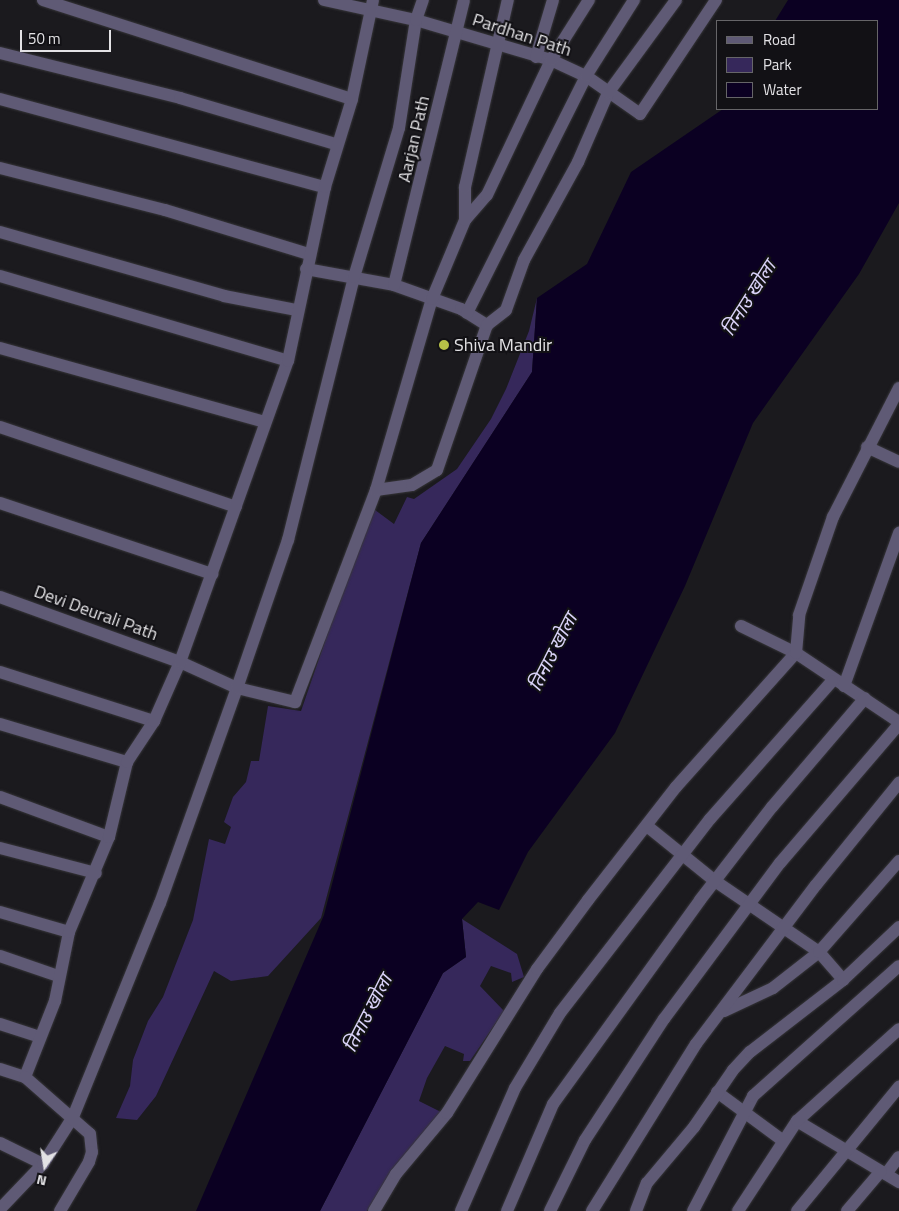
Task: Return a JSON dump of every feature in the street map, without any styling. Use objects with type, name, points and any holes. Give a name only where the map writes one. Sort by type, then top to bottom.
[{"type":"street","points":[[43,0],[352,99]]},
{"type":"street","name":"Pardhan Path","points":[[324,0],[372,5],[496,45],[551,60],[586,76],[640,114],[716,0]]},
{"type":"street","points":[[0,1209],[43,1164],[73,1117],[160,903],[237,688],[288,540],[354,278],[399,128],[416,20],[423,0]]},
{"type":"street","name":"Aarjan Path","points":[[394,285],[436,124],[454,32],[464,0]]},
{"type":"street","points":[[465,220],[465,187],[496,45],[508,0]]},
{"type":"street","points":[[536,57],[552,0]]},
{"type":"street","points":[[589,0],[551,60],[486,195],[465,220],[432,299],[376,490],[412,485],[438,470],[487,325],[506,310],[524,260],[578,162],[608,93],[676,0]]},
{"type":"street","points":[[467,313],[586,76],[634,0]]},
{"type":"street","points":[[25,1077],[38,1036],[55,1001],[58,976],[69,932],[96,873],[109,837],[127,762],[154,721],[180,662],[288,361],[296,310],[309,254],[335,144],[352,99],[372,5]]},
{"type":"street","points":[[0,53],[180,98],[335,144]]},
{"type":"street","points":[[0,99],[325,187]]},
{"type":"street","points":[[0,168],[165,210],[309,254]]},
{"type":"street","points":[[0,232],[224,296],[296,310]]},
{"type":"street","points":[[306,269],[394,285],[467,313],[487,325]]},
{"type":"street","points":[[0,276],[288,361]]},
{"type":"street","points":[[0,348],[265,422]]},
{"type":"street","points":[[374,1211],[396,1174],[447,1113],[537,969],[676,787],[796,653],[799,615],[833,517],[867,447],[899,388]]},
{"type":"street","points":[[0,427],[236,507]]},
{"type":"street","points":[[867,447],[899,462]]},
{"type":"street","name":"Devi Deurali Path","points":[[0,597],[180,662],[237,688],[295,702],[376,490]]},
{"type":"street","points":[[0,503],[212,574]]},
{"type":"street","points":[[461,1211],[515,1088],[555,1021],[627,921],[683,856],[768,750],[838,683],[899,534]]},
{"type":"street","points":[[550,1211],[585,1140],[664,1019],[749,902],[899,723],[865,698],[838,683],[796,653],[741,626]]},
{"type":"street","points":[[0,672],[154,721]]},
{"type":"street","points":[[507,1211],[553,1104],[715,881],[865,698]]},
{"type":"street","points":[[0,724],[127,762]]},
{"type":"street","points":[[592,1211],[685,1061],[724,1011],[783,928],[899,782]]},
{"type":"street","points":[[0,797],[109,837]]},
{"type":"street","points":[[647,826],[715,881],[749,902],[819,952],[843,980]]},
{"type":"street","points":[[0,848],[96,873]]},
{"type":"street","points":[[724,1011],[773,988],[819,952],[899,860]]},
{"type":"street","points":[[0,912],[69,932]]},
{"type":"street","points":[[636,1211],[647,1183],[694,1127],[717,1092],[750,1052],[843,980],[899,927]]},
{"type":"street","points":[[0,956],[58,976]]},
{"type":"street","points":[[693,1211],[744,1112],[775,1074],[885,982],[899,966]]},
{"type":"street","points":[[0,1024],[38,1036]]},
{"type":"street","points":[[738,1211],[782,1140],[797,1122],[899,1029]]},
{"type":"street","points":[[0,1069],[25,1077],[73,1117],[90,1134],[92,1152],[60,1211]]},
{"type":"street","points":[[797,1211],[899,1087]]},
{"type":"street","points":[[717,1092],[782,1140]]},
{"type":"street","points":[[797,1122],[899,1182]]},
{"type":"street","points":[[0,1142],[43,1164]]},
{"type":"street","points":[[847,1211],[899,1157]]},
{"type":"green space","points":[[537,298],[532,372],[421,543],[321,918],[268,976],[231,981],[214,971],[156,1096],[137,1120],[116,1118],[130,1086],[133,1060],[148,1021],[163,997],[193,920],[209,839],[225,844],[231,827],[224,822],[233,797],[246,782],[251,761],[259,761],[268,706],[301,711],[371,507],[394,524],[407,497],[414,499],[457,469],[491,419],[506,389],[529,331]]},
{"type":"green space","points":[[462,919],[517,954],[524,977],[512,982],[511,973],[491,966],[480,986],[504,1011],[470,1061],[463,1061],[464,1054],[445,1046],[427,1078],[419,1101],[441,1112],[386,1179],[367,1211],[320,1211],[443,973],[466,957]]},
{"type":"water","name":"तिनाउ खोला","points":[[788,0],[899,0],[899,203],[859,274],[753,423],[685,586],[615,733],[528,852],[499,910],[478,902],[462,919],[466,957],[443,973],[320,1211],[196,1211],[324,915],[421,543],[532,372],[537,298],[587,264],[631,172],[722,110],[879,110],[879,20],[776,20]]},
{"type":"place","name":"Shiva Mandir","points":[[444,345]]}]
